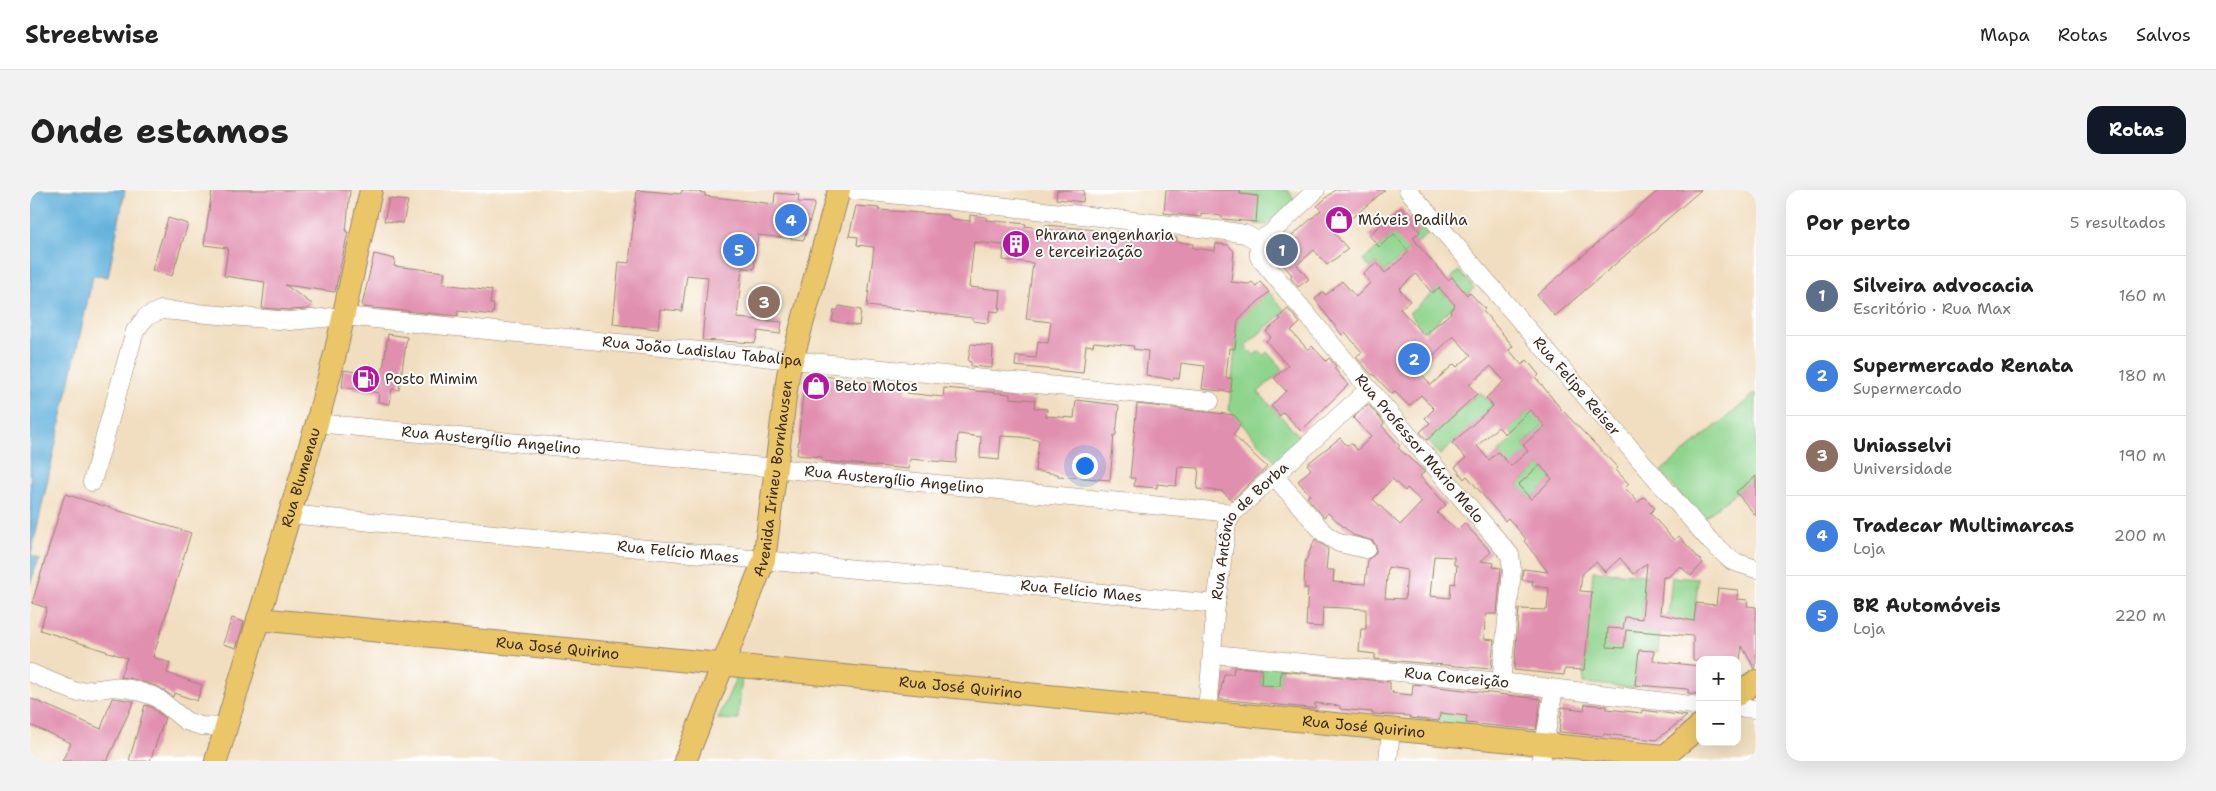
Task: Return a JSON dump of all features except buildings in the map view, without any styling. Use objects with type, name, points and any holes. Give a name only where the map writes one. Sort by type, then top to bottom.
[{"type":"main road","name":"Rua Blumenau","points":[[216,761],[317,422],[344,316],[371,190]]},
{"type":"main road","name":"Avenida Irineu Bornhausen","points":[[685,761],[764,560],[777,468],[785,391],[791,360],[839,190]]},
{"type":"main road","name":"Rua José Quirino","points":[[258,619],[1391,730],[1543,753],[1666,759]]},
{"type":"main road","points":[[1741,692],[1756,681]]},
{"type":"main road","points":[[1666,759],[1696,730]]},
{"type":"street","points":[[852,190],[1226,231],[1245,234],[1258,241],[1271,233],[1307,193]]},
{"type":"street","name":"Rua Felipe Reiser","points":[[1408,190],[1710,541],[1732,561],[1756,569]]},
{"type":"street","name":"Rua Professor Mário Melo","points":[[1258,241],[1259,256],[1510,555],[1512,570],[1501,682]]},
{"type":"street","name":"Rua João Ladislau Tabalipa","points":[[92,482],[134,331],[146,317],[161,310],[290,321],[344,316],[1210,401]]},
{"type":"street","name":"Rua Antônio de Borba","points":[[1207,711],[1216,604],[1227,524],[1233,513],[1275,477],[1369,389]]},
{"type":"street","name":"Rua Austergílio Angelino","points":[[317,422],[1233,513]]},
{"type":"street","points":[[1275,477],[1325,534],[1339,542],[1366,549]]},
{"type":"street","name":"Rua Felício Maes","points":[[290,514],[1216,604]]},
{"type":"street","name":"Rua Conceição","points":[[1213,654],[1501,682],[1696,706]]},
{"type":"street","points":[[31,673],[76,692],[113,687],[131,689],[156,697],[186,721],[201,726],[226,727]]},
{"type":"street","points":[[1543,753],[1554,689]]},
{"type":"street","points":[[1741,708],[1756,709]]},
{"type":"street","points":[[1388,761],[1391,730]]},
{"type":"green space","points":[[1241,190],[1288,190],[1294,200],[1267,225],[1255,224],[1258,196],[1241,194]]},
{"type":"green space","points":[[1414,217],[1428,234],[1384,272],[1377,263],[1370,268],[1363,260],[1403,226],[1411,239],[1419,232],[1410,220]]},
{"type":"green space","points":[[1459,271],[1474,288],[1425,332],[1409,313],[1439,288],[1447,297],[1459,286],[1452,277]]},
{"type":"green space","points":[[1269,292],[1285,311],[1245,346],[1254,355],[1260,351],[1264,355],[1267,352],[1283,370],[1258,392],[1302,439],[1277,463],[1229,410],[1239,307],[1245,313]]},
{"type":"green space","points":[[1480,392],[1493,406],[1440,455],[1427,440]]},
{"type":"green space","points":[[1756,393],[1756,476],[1701,521],[1661,471]]},
{"type":"green space","points":[[1530,410],[1548,421],[1523,445],[1528,451],[1511,467],[1498,452],[1515,437],[1509,430]]},
{"type":"green space","points":[[1540,465],[1552,479],[1531,499],[1518,485]]},
{"type":"green space","points":[[1593,571],[1646,575],[1641,631],[1660,632],[1658,652],[1643,651],[1637,665],[1635,688],[1583,683]]},
{"type":"green space","points":[[1672,577],[1698,579],[1694,624],[1668,616]]},
{"type":"green space","points":[[1262,666],[1282,667],[1279,692],[1271,686],[1261,685]]},
{"type":"green space","points":[[737,676],[742,676],[738,720],[718,719]]},
{"type":"green space","points":[[1468,707],[1466,728],[1439,725],[1440,713],[1465,715]]},
{"type":"water","points":[[30,190],[125,190],[108,277],[93,276],[31,555],[39,559],[30,584]]},
{"type":"place","name":"Tradecar Multimarcas","points":[[791,220]]},
{"type":"place","name":"Móveis Padilha","points":[[1339,220]]},
{"type":"place","name":"Phrana engenharia e terceirização","points":[[1016,244]]},
{"type":"place","name":"BR Automóveis","points":[[739,250]]},
{"type":"place","name":"Silveira advocacia","points":[[1282,250]]},
{"type":"place","name":"Uniasselvi","points":[[764,302]]},
{"type":"place","name":"Supermercado Renata","points":[[1414,359]]},
{"type":"place","name":"Posto Mimim","points":[[366,379]]},
{"type":"place","name":"Beto Motos","points":[[816,386]]}]
